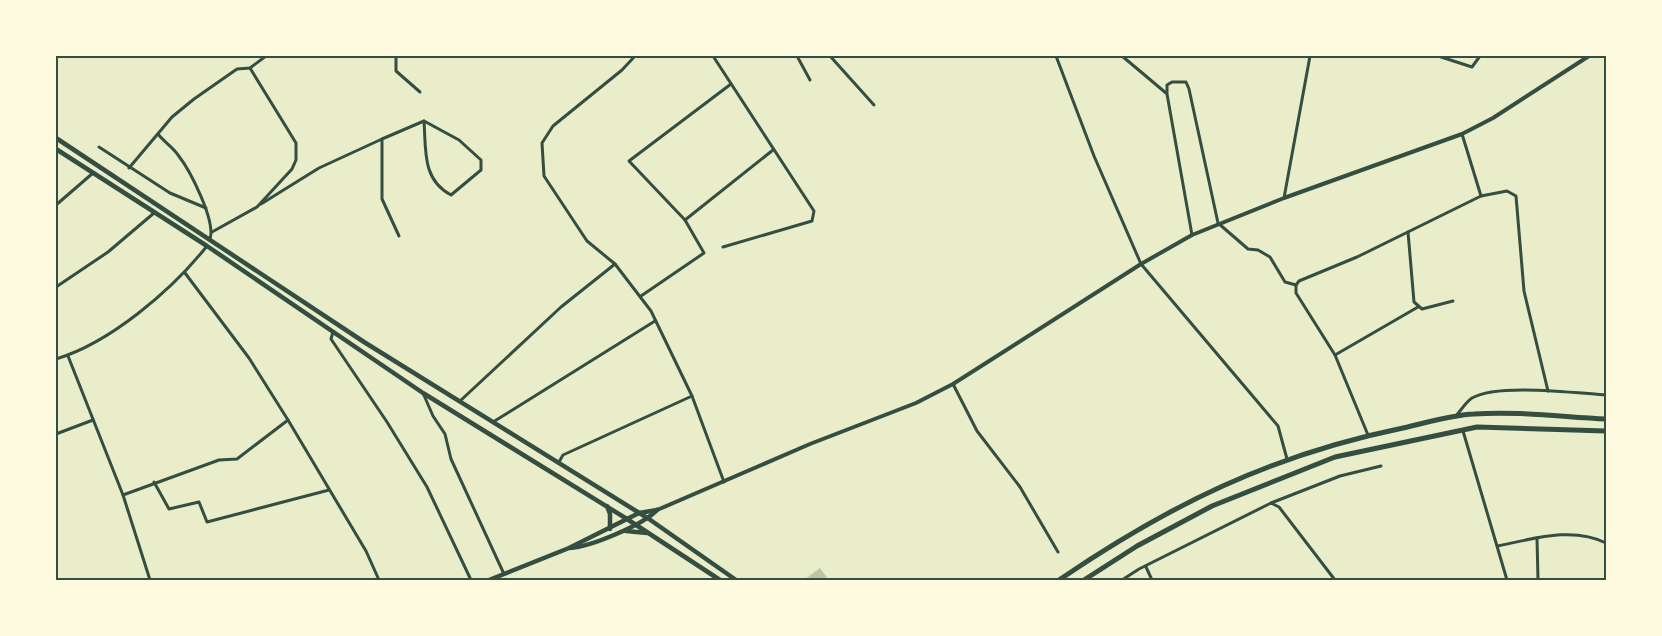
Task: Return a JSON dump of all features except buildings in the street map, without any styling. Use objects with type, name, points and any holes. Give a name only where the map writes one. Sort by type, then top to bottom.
[{"type":"highway","points":[[1059,580],[1157,517],[1202,494],[1287,460],[1368,435],[1474,414],[1606,418]]},
{"type":"highway","points":[[1084,580],[1137,546],[1212,506],[1335,457],[1477,427],[1606,431]]},
{"type":"main road","points":[[56,138],[458,402],[649,519],[736,580]]},
{"type":"main road","points":[[56,149],[207,246],[423,393],[607,506],[720,580]]},
{"type":"main road","points":[[607,506],[610,514],[610,529]]},
{"type":"main road","points":[[569,548],[581,548],[637,525],[649,519],[657,510]]},
{"type":"main road","points":[[492,580],[569,548],[639,513],[657,510]]},
{"type":"main road","points":[[617,532],[630,530],[649,533]]},
{"type":"street","points":[[129,168],[172,117],[237,69],[250,68],[266,56]]},
{"type":"street","points":[[396,56],[396,71],[420,92]]},
{"type":"street","points":[[634,56],[622,70],[553,126],[543,143],[544,176],[587,241],[615,264],[641,296],[692,396],[724,482]]},
{"type":"street","points":[[713,56],[814,211],[812,221],[723,247]]},
{"type":"street","points":[[797,56],[810,80]]},
{"type":"street","points":[[830,56],[874,105]]},
{"type":"street","points":[[1056,56],[1094,156],[1141,264],[1278,426],[1287,460]]},
{"type":"street","points":[[1122,56],[1167,94]]},
{"type":"street","points":[[1284,198],[1310,56]]},
{"type":"street","points":[[1438,56],[1472,67],[1480,56]]},
{"type":"street","points":[[657,510],[916,403],[953,384],[1141,264],[1192,235],[1284,198],[1462,134],[1500,113],[1589,56]]},
{"type":"street","points":[[250,68],[296,143],[298,153],[292,169],[257,207]]},
{"type":"street","points":[[1192,235],[1167,94],[1167,86],[1172,82],[1186,82],[1189,89],[1218,224],[1248,249],[1258,250],[1270,257],[1285,282],[1296,285]]},
{"type":"street","points":[[641,296],[704,253],[685,220],[629,161],[731,84]]},
{"type":"street","points":[[212,232],[319,168],[424,121]]},
{"type":"street","points":[[424,121],[459,140],[481,160],[481,170],[451,195],[438,188],[427,166],[424,121]]},
{"type":"street","points":[[158,134],[178,154],[206,208],[212,232],[210,239]]},
{"type":"street","points":[[1462,134],[1481,196]]},
{"type":"street","points":[[382,139],[382,199],[399,236]]},
{"type":"street","points":[[99,147],[170,193],[206,208]]},
{"type":"street","points":[[685,220],[774,149]]},
{"type":"street","points":[[56,206],[93,173]]},
{"type":"street","points":[[1368,435],[1335,356],[1296,293],[1296,285],[1299,280],[1408,232],[1481,196],[1507,192],[1516,196],[1524,291],[1548,391]]},
{"type":"street","points":[[56,287],[108,252],[154,213]]},
{"type":"street","points":[[1408,232],[1414,302],[1422,309],[1454,301]]},
{"type":"street","points":[[56,359],[68,356],[128,320],[185,273],[207,246]]},
{"type":"street","points":[[458,402],[561,307],[615,264]]},
{"type":"street","points":[[185,273],[249,358],[366,551],[379,580]]},
{"type":"street","points":[[1335,356],[1418,307]]},
{"type":"street","points":[[492,423],[655,321]]},
{"type":"street","points":[[333,332],[331,339],[387,422],[427,487],[471,580]]},
{"type":"street","points":[[68,356],[123,495],[150,580]]},
{"type":"street","points":[[953,384],[978,430],[1020,487],[1058,552]]},
{"type":"street","points":[[1455,417],[1472,398],[1496,391],[1548,391],[1606,395]]},
{"type":"street","points":[[423,393],[433,416],[445,434],[451,459],[504,574]]},
{"type":"street","points":[[558,464],[563,454],[692,396]]},
{"type":"street","points":[[56,434],[93,420]]},
{"type":"street","points":[[123,495],[219,460],[237,459],[288,420]]},
{"type":"street","points":[[1462,429],[1507,580]]},
{"type":"street","points":[[1122,580],[1271,503],[1340,476],[1381,466]]},
{"type":"street","points":[[154,483],[169,509],[199,502],[207,522],[329,490]]},
{"type":"street","points":[[1271,503],[1280,507],[1335,580]]},
{"type":"street","points":[[1498,546],[1537,538],[1580,534],[1606,543]]},
{"type":"street","points":[[1537,538],[1538,580]]},
{"type":"street","points":[[1146,567],[1152,580]]}]
